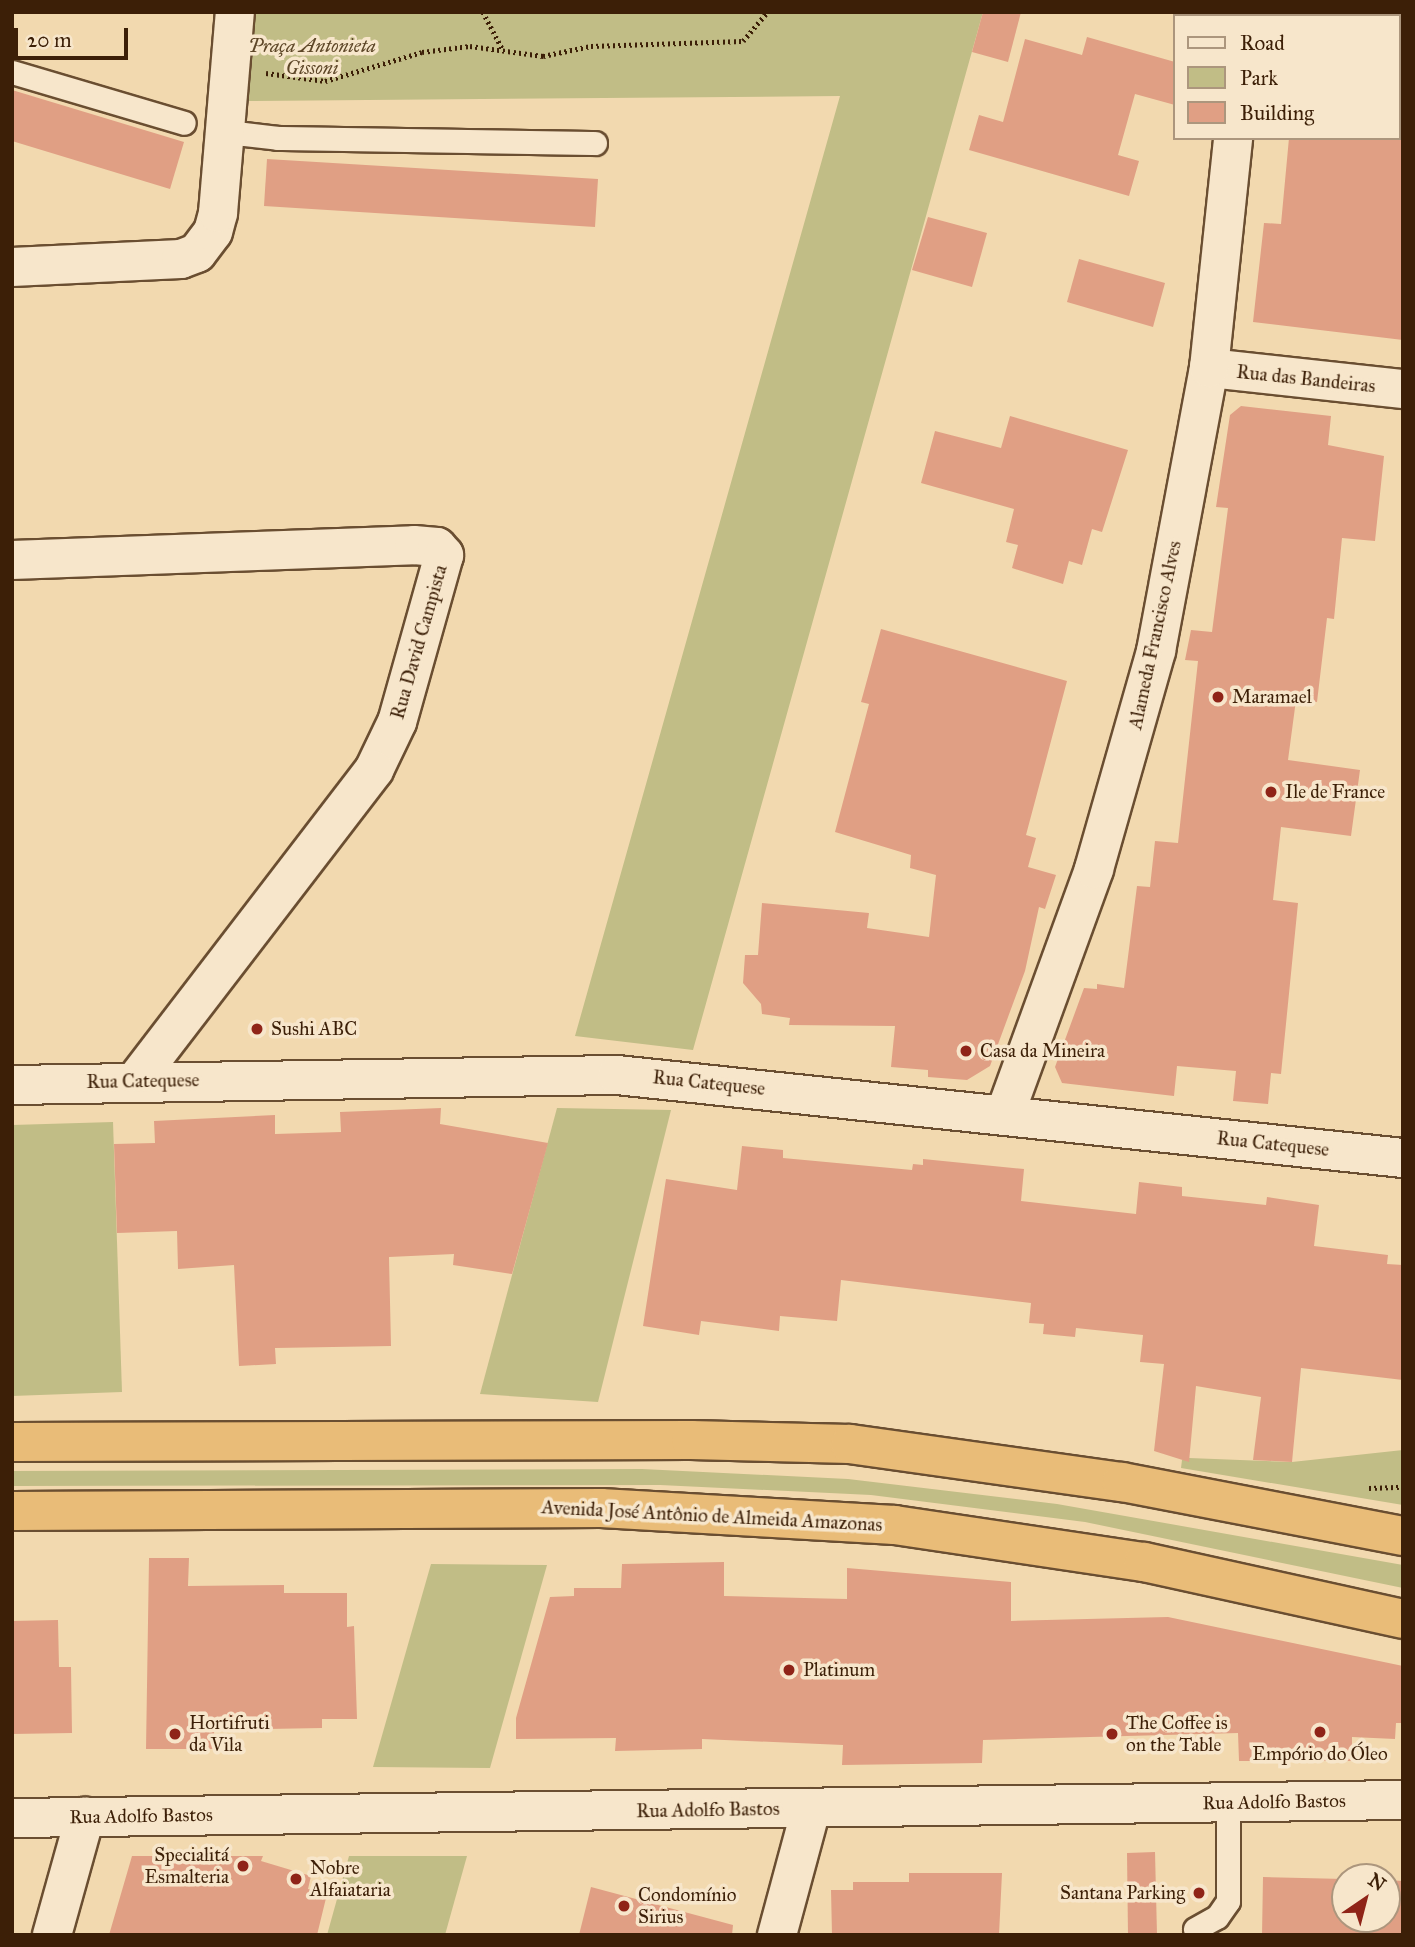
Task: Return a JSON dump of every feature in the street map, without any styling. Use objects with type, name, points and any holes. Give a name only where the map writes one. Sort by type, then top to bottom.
[{"type":"highway","points":[[12,1442],[691,1440],[850,1444],[1108,1480],[1403,1536]]},
{"type":"highway","name":"Avenida José Antônio de Almeida Amazonas","points":[[12,1511],[601,1507],[895,1525],[1144,1562],[1403,1619]]},
{"type":"street","points":[[12,267],[181,259],[197,253],[215,223],[227,132],[235,12]]},
{"type":"street","name":"Alameda Francisco Alves","points":[[1005,1114],[1094,869],[1140,715],[1209,368],[1233,140]]},
{"type":"street","name":"Rua das Bandeiras","points":[[1209,368],[1403,389]]},
{"type":"street","name":"Rua David Campista","points":[[12,560],[414,545],[437,547],[444,555],[397,722],[374,770],[136,1080]]},
{"type":"street","name":"Rua Catequese","points":[[12,1085],[136,1080],[617,1075],[1403,1158]]},
{"type":"street","name":"Rua Adolfo Bastos","points":[[12,1818],[1403,1800]]},
{"type":"street","points":[[777,1935],[811,1809]]},
{"type":"street","points":[[52,1935],[85,1817]]},
{"type":"lane","points":[[12,72],[184,123]]},
{"type":"lane","points":[[227,132],[278,138],[596,143]]},
{"type":"lane","points":[[1195,1929],[1217,1917],[1228,1901],[1228,1802]]},
{"type":"path","points":[[483,12],[502,48]]},
{"type":"path","points":[[231,70],[325,80],[422,52],[470,46],[502,48],[543,56],[591,46],[743,41],[767,12]]},
{"type":"green space","name":"Praça Antonieta Gissoni","points":[[251,12],[983,12],[693,1050],[575,1036],[840,96],[245,101]]},
{"type":"green space","points":[[557,1108],[671,1110],[598,1402],[480,1394]]},
{"type":"green space","points":[[113,1122],[122,1392],[12,1396],[12,1125]]},
{"type":"green space","points":[[1403,1450],[1403,1505],[1181,1468],[1182,1460],[1189,1458],[1292,1462]]},
{"type":"green space","points":[[642,1469],[848,1479],[1057,1504],[1403,1565],[1403,1588],[1085,1522],[871,1495],[660,1485],[12,1486],[12,1471]]},
{"type":"green space","points":[[431,1564],[547,1565],[490,1768],[373,1767]]},
{"type":"green space","points":[[349,1856],[467,1856],[445,1935],[327,1935]]},
{"type":"building","points":[[983,12],[1021,12],[1008,62],[972,52]]},
{"type":"building","points":[[1087,37],[1174,62],[1174,105],[1135,94],[1118,155],[1139,161],[1129,196],[969,150],[979,115],[1003,122],[1025,39],[1082,55]]},
{"type":"building","points":[[12,90],[184,142],[170,189],[12,141]]},
{"type":"building","points":[[1403,138],[1403,340],[1253,322],[1264,223],[1281,224],[1289,140]]},
{"type":"building","points":[[267,159],[598,179],[595,227],[264,206]]},
{"type":"building","points":[[928,217],[987,233],[972,287],[912,270]]},
{"type":"building","points":[[1079,259],[1165,283],[1153,327],[1067,302]]},
{"type":"building","points":[[1241,406],[1331,416],[1328,445],[1384,456],[1375,541],[1342,538],[1334,619],[1327,618],[1317,702],[1296,700],[1288,760],[1360,770],[1351,836],[1281,827],[1273,900],[1298,903],[1281,1074],[1271,1073],[1268,1104],[1233,1101],[1236,1071],[1177,1066],[1174,1096],[1062,1083],[1055,1067],[1084,988],[1097,989],[1097,984],[1124,988],[1137,886],[1150,887],[1155,841],[1178,843],[1198,661],[1185,660],[1191,630],[1212,632],[1228,508],[1216,507],[1230,415]]},
{"type":"building","points":[[1010,416],[1128,450],[1102,532],[1092,529],[1082,565],[1069,561],[1063,584],[1012,568],[1018,545],[1006,542],[1014,509],[921,483],[935,431],[1001,448]]},
{"type":"building","points":[[881,629],[1067,681],[1026,835],[1036,838],[1028,867],[1056,875],[1045,909],[1039,907],[1025,971],[990,1066],[967,1080],[928,1077],[928,1070],[891,1067],[895,1026],[789,1025],[790,1018],[762,1014],[761,1004],[743,983],[745,955],[758,955],[762,903],[869,913],[867,928],[929,937],[936,875],[910,868],[911,855],[835,832],[869,704],[861,702]]},
{"type":"building","points":[[441,1108],[440,1124],[548,1143],[512,1274],[453,1265],[454,1254],[389,1257],[391,1346],[275,1348],[276,1364],[239,1366],[234,1265],[178,1269],[177,1231],[117,1233],[114,1144],[155,1143],[154,1121],[275,1115],[275,1134],[341,1132],[340,1112]]},
{"type":"building","points":[[742,1146],[783,1150],[783,1158],[912,1170],[913,1164],[923,1165],[923,1159],[1024,1169],[1021,1201],[1136,1214],[1139,1182],[1182,1187],[1182,1196],[1266,1205],[1267,1197],[1319,1205],[1314,1246],[1388,1255],[1387,1264],[1403,1265],[1403,1380],[1301,1368],[1292,1462],[1253,1460],[1261,1397],[1196,1386],[1189,1462],[1154,1451],[1164,1364],[1140,1362],[1143,1335],[1076,1328],[1075,1337],[1043,1334],[1044,1324],[1029,1323],[1031,1303],[841,1280],[837,1321],[780,1316],[779,1331],[701,1321],[699,1335],[643,1326],[666,1179],[737,1190]]},
{"type":"building","points":[[149,1558],[189,1558],[188,1586],[284,1585],[284,1593],[347,1593],[347,1627],[354,1626],[357,1719],[322,1719],[322,1728],[214,1730],[215,1749],[146,1749]]},
{"type":"building","points":[[724,1562],[724,1596],[847,1599],[847,1568],[1011,1582],[1011,1621],[1168,1617],[1403,1666],[1401,1723],[1396,1723],[1395,1739],[1352,1737],[1352,1761],[1239,1761],[1238,1733],[983,1740],[982,1763],[842,1765],[843,1745],[702,1739],[702,1749],[615,1751],[616,1738],[516,1739],[516,1718],[550,1597],[574,1596],[574,1588],[621,1588],[622,1564]]},
{"type":"building","points":[[58,1620],[59,1667],[71,1667],[72,1733],[12,1734],[12,1621]]},
{"type":"building","points":[[1155,1852],[1157,1935],[1128,1935],[1127,1853]]},
{"type":"building","points":[[132,1856],[263,1856],[261,1861],[311,1876],[308,1889],[327,1894],[317,1935],[109,1935]]},
{"type":"building","points":[[909,1873],[1002,1873],[999,1935],[832,1935],[831,1890],[853,1890],[853,1882],[909,1882]]},
{"type":"building","points":[[1263,1877],[1331,1879],[1331,1933],[1401,1933],[1403,1881],[1403,1935],[1262,1935]]},
{"type":"building","name":"Condomínio Sirius","points":[[591,1887],[733,1925],[732,1935],[579,1935]]},
{"type":"place","name":"Maramael","points":[[1218,697]]},
{"type":"place","name":"Ile de France","points":[[1271,792]]},
{"type":"place","name":"Sushi ABC","points":[[257,1029]]},
{"type":"place","name":"Casa da Mineira","points":[[966,1051]]},
{"type":"place","name":"Platinum","points":[[789,1670]]},
{"type":"place","name":"Empório do Óleo","points":[[1320,1732]]},
{"type":"place","name":"Hortifruti da Vila","points":[[175,1734]]},
{"type":"place","name":"The Coffee is on the Table","points":[[1112,1734]]},
{"type":"place","name":"Specialitá Esmalteria","points":[[243,1866]]},
{"type":"place","name":"Nobre Alfaiataria","points":[[296,1879]]},
{"type":"place","name":"Santana Parking","points":[[1199,1893]]},
{"type":"place","name":"Condomínio Sirius","points":[[624,1906]]}]
